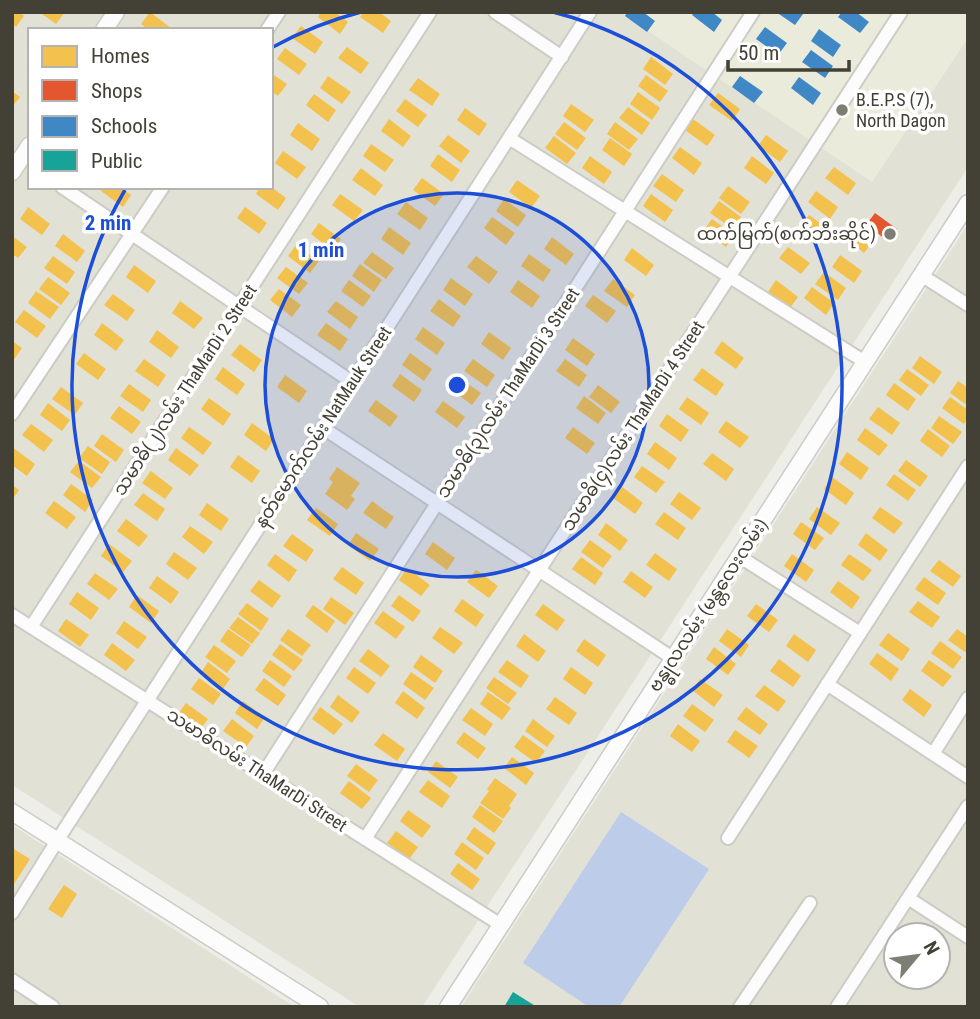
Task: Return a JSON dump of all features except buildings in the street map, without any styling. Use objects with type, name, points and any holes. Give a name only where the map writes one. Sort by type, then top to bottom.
[{"type":"street","points":[[105,28],[116,12]]},
{"type":"street","points":[[268,28],[279,12]]},
{"type":"street","name":"သမာဓိ(၂)လမ်း ThaMarDi 2 Street","points":[[31,627],[430,12]]},
{"type":"street","points":[[495,12],[562,57]]},
{"type":"street","name":"နတ်မောက်လမ်း NatMauk Street","points":[[12,913],[590,12]]},
{"type":"street","name":"သမာဓိ(၃)လမ်း ThaMarDi 3 Street","points":[[263,774],[753,12]]},
{"type":"street","name":"သမာဓိ(၄)လမ်း ThaMarDi 4 Street","points":[[365,839],[901,12]]},
{"type":"street","points":[[509,138],[865,362]]},
{"type":"street","points":[[65,189],[352,382]]},
{"type":"street","points":[[12,414],[162,189]]},
{"type":"street","name":"ဗန္ဓုလလမ်း (မန္တလေးလမ်း)","points":[[448,1007],[968,203]]},
{"type":"street","points":[[921,275],[968,305]]},
{"type":"street","points":[[323,428],[674,659]]},
{"type":"street","points":[[728,838],[966,474]]},
{"type":"street","points":[[740,557],[860,633]]},
{"type":"street","name":"သမာဓိလမ်း ThaMarDi Street","points":[[12,615],[501,925]]},
{"type":"street","points":[[827,684],[968,777]]},
{"type":"street","points":[[933,754],[968,698]]},
{"type":"street","points":[[837,1007],[968,806]]},
{"type":"street","points":[[12,812],[320,1007]]},
{"type":"street","points":[[908,898],[968,937]]},
{"type":"street","points":[[740,1007],[810,903]]},
{"type":"street","points":[[12,980],[53,1007]]},
{"type":"shaded area","points":[[12,12],[968,12],[968,167],[422,1007],[360,1007],[12,785]]},
{"type":"shaded area","name":"B.E.P.S (7), North Dagon","points":[[620,12],[968,12],[968,38],[872,182]]},
{"type":"shaded area","points":[[968,224],[968,1007],[461,1007]]},
{"type":"shaded area","points":[[12,825],[295,1007],[12,1007]]},
{"type":"water","points":[[621,812],[709,869],[619,1007],[589,1007],[523,963]]},
{"type":"place","name":"B.E.P.S (7), North Dagon","points":[[842,110]]},
{"type":"place","name":"ထက်မြက်(စက်ဘီးဆိုင်)","points":[[890,234]]}]
